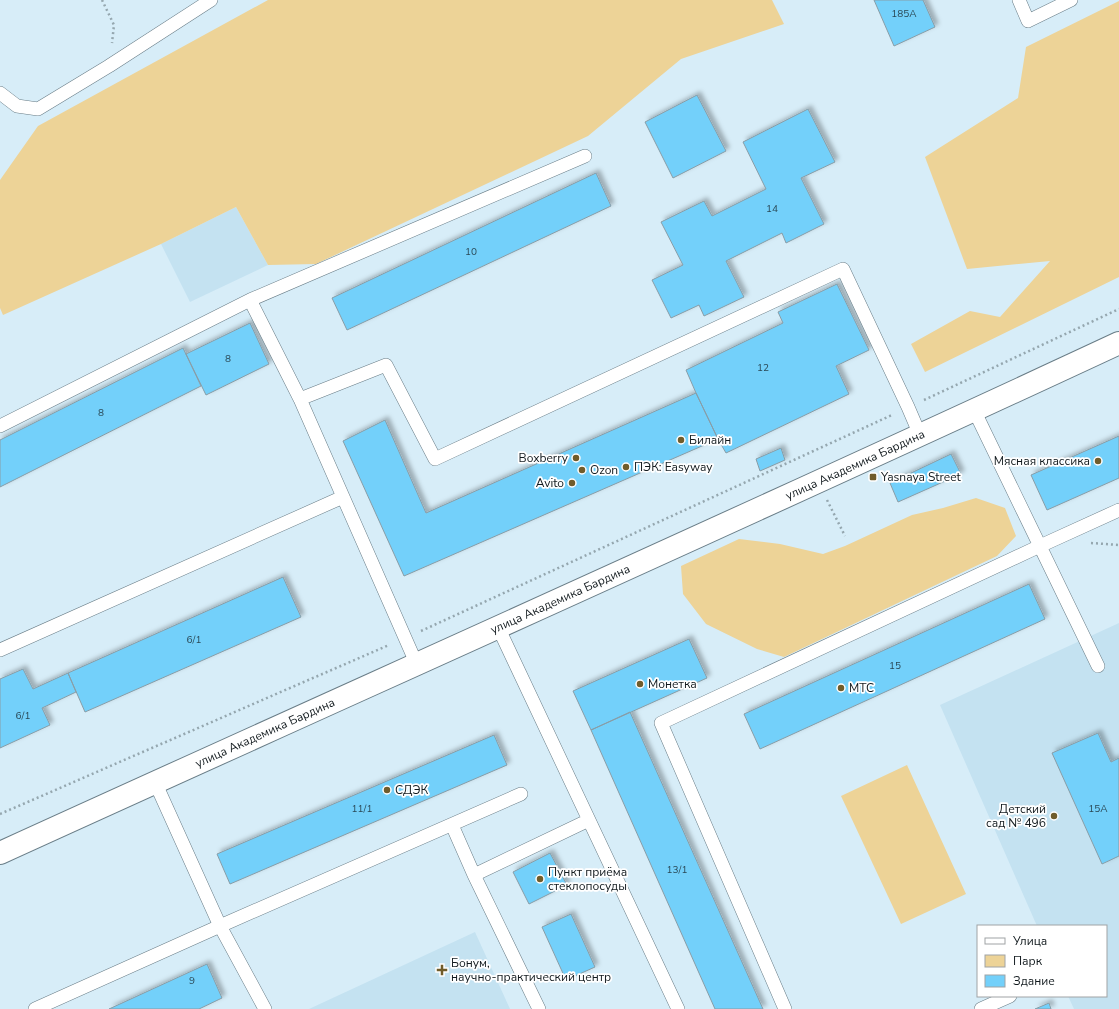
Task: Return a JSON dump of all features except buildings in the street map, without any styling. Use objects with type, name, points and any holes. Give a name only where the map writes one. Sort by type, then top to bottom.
[{"type":"street","name":"улица Академика Бардина","points":[[0,853],[417,665],[1119,343]]},
{"type":"lane","points":[[0,93],[16,106],[38,109],[109,66],[211,0]]},
{"type":"lane","points":[[1019,0],[1028,21],[1071,0]]},
{"type":"lane","points":[[0,426],[250,300],[585,156]]},
{"type":"lane","points":[[300,399],[386,365],[435,459],[843,269],[920,435]]},
{"type":"lane","points":[[250,300],[300,399],[417,665]]},
{"type":"lane","points":[[974,410],[1098,666]]},
{"type":"lane","points":[[0,650],[343,497]]},
{"type":"lane","points":[[785,1009],[661,723],[1119,510]]},
{"type":"lane","points":[[498,627],[678,1009]]},
{"type":"lane","points":[[155,782],[220,926],[265,1009]]},
{"type":"lane","points":[[35,1009],[521,794]]},
{"type":"lane","points":[[474,875],[589,820]]},
{"type":"lane","points":[[452,825],[474,875],[539,1009]]},
{"type":"lane","points":[[981,1009],[1008,997]]},
{"type":"path","points":[[102,0],[114,25],[109,66]]},
{"type":"path","points":[[0,814],[406,638],[1119,309]]},
{"type":"shaded area","points":[[236,207],[268,265],[190,302],[161,244]]},
{"type":"shaded area","name":"Детский сад № 496","points":[[1119,623],[1119,1009],[1074,1009],[1068,997],[1107,997],[1107,925],[1037,925],[940,705]]},
{"type":"shaded area","name":"Бонум, научно-практический центр","points":[[475,932],[510,1009],[309,1009]]},
{"type":"green space","points":[[268,0],[772,0],[784,24],[681,59],[588,136],[316,264],[268,265],[236,207],[161,244],[3,315],[0,308],[0,180],[38,126]]},
{"type":"green space","points":[[1119,1],[1119,277],[925,372],[911,344],[970,311],[1000,317],[1050,261],[967,269],[925,157],[1018,98],[1026,47]]},
{"type":"green space","points":[[976,498],[1005,508],[1016,536],[997,556],[784,657],[757,649],[706,624],[683,594],[681,566],[739,539],[780,544],[823,554],[845,546],[912,515]]},
{"type":"green space","points":[[907,765],[966,894],[901,924],[841,796]]},
{"type":"place","name":"Билайн","points":[[681,440]]},
{"type":"place","name":"Boxberry","points":[[576,458]]},
{"type":"place","name":"Мясная классика","points":[[1098,461]]},
{"type":"place","name":"ПЭК: Easyway","points":[[626,467]]},
{"type":"place","name":"Ozon","points":[[582,470]]},
{"type":"place","name":"Yasnaya Street","points":[[873,477]]},
{"type":"place","name":"Avito","points":[[572,483]]},
{"type":"place","name":"Монетка","points":[[640,684]]},
{"type":"place","name":"МТС","points":[[841,688]]},
{"type":"place","name":"СДЭК","points":[[387,790]]},
{"type":"place","name":"Детский сад № 496","points":[[1054,816]]},
{"type":"place","name":"Пункт приёма стеклопосуды","points":[[540,879]]},
{"type":"place","name":"Бонум, научно-практический центр","points":[[442,970]]}]
